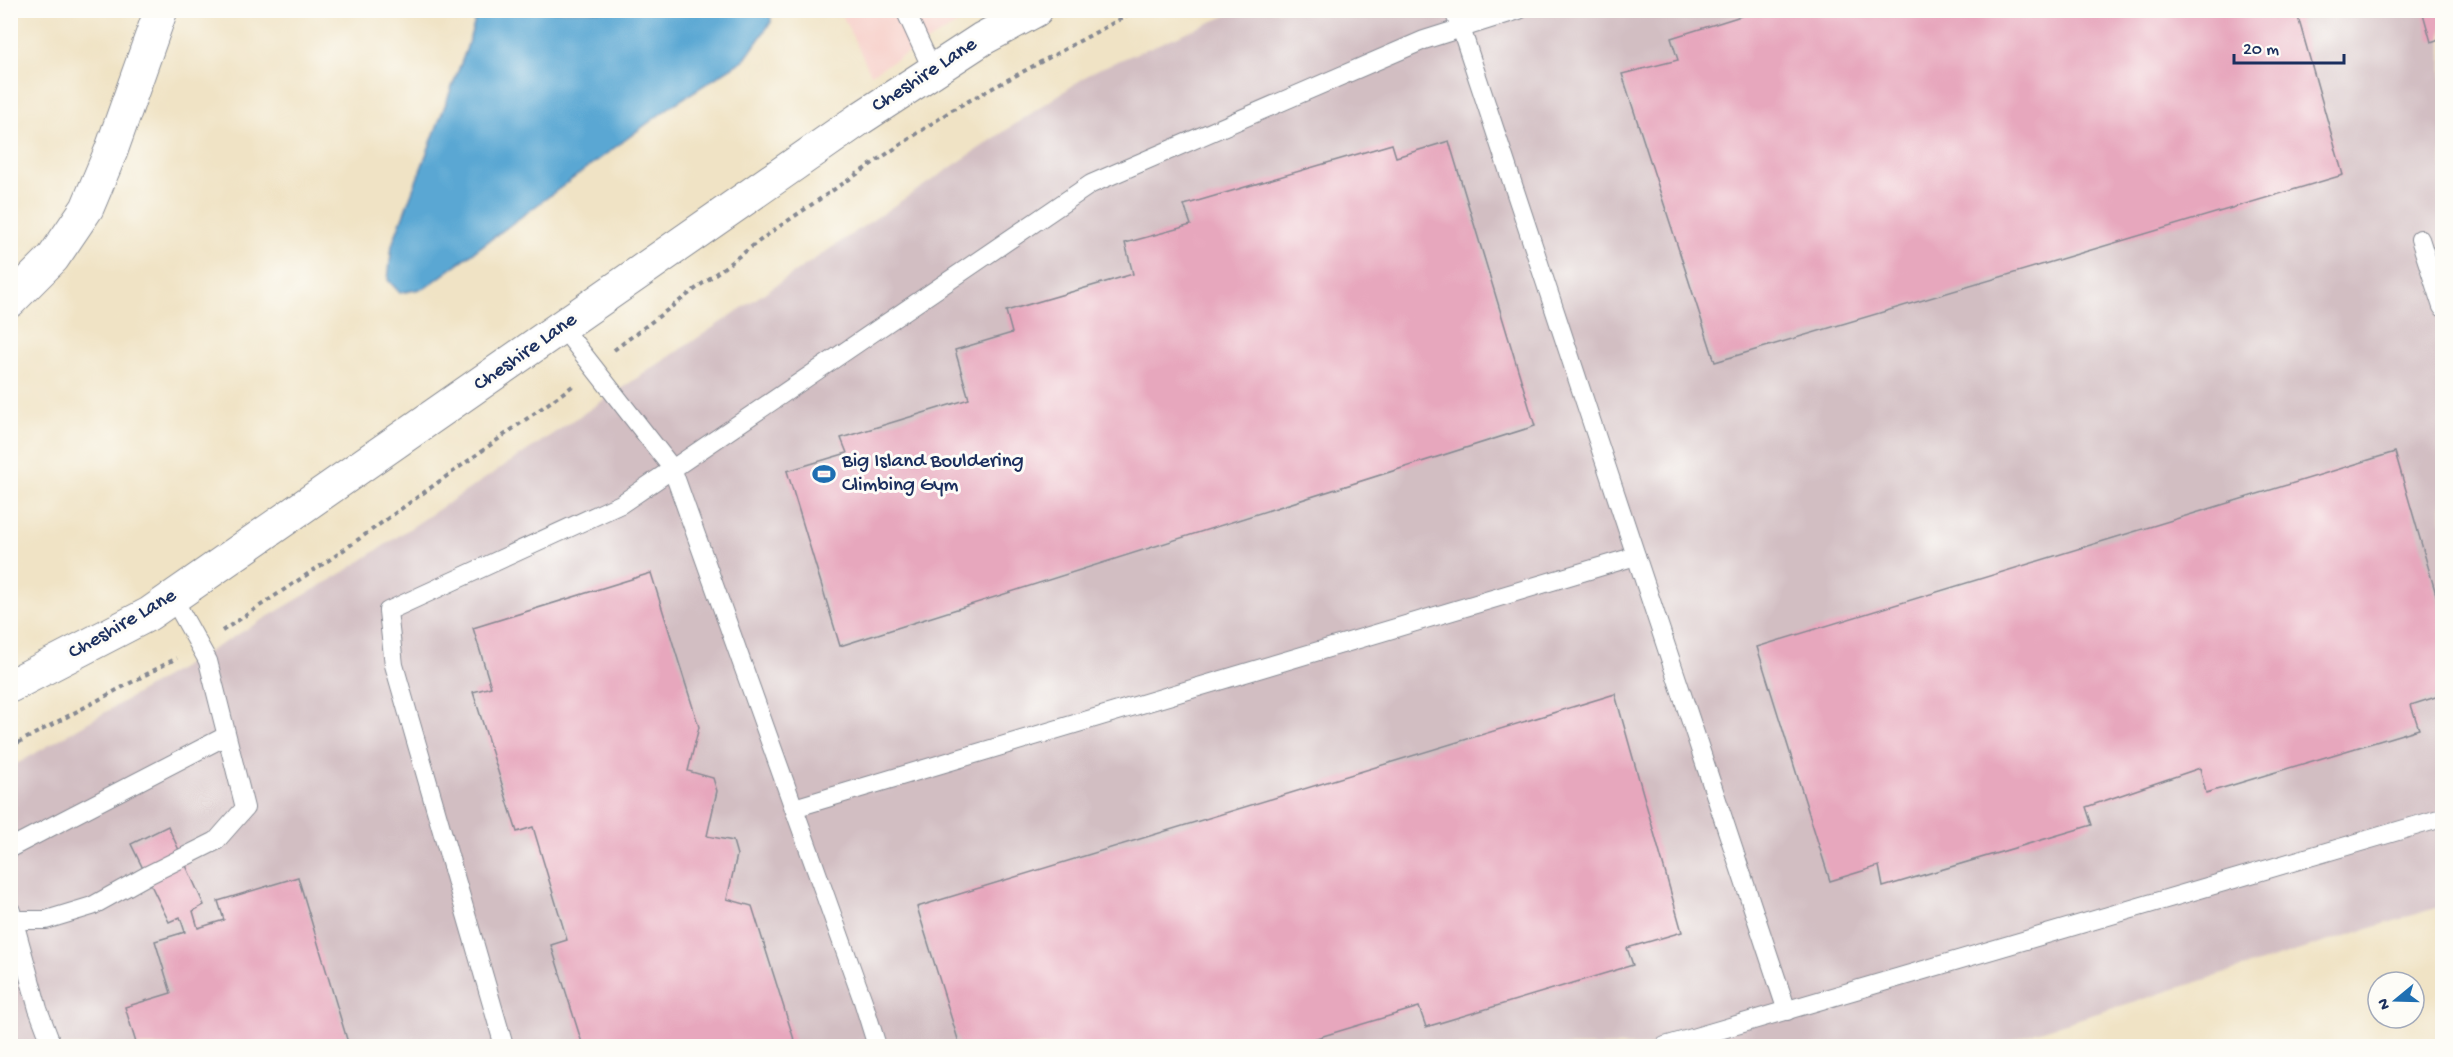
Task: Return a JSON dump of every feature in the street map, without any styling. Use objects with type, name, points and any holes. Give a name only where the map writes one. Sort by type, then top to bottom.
[{"type":"street","points":[[10,301],[53,258],[87,208],[111,151],[161,10]]},
{"type":"street","name":"Cheshire Lane","points":[[10,686],[149,614],[858,120],[982,39],[1036,10]]},
{"type":"lane","points":[[905,10],[933,71]]},
{"type":"lane","points":[[1453,10],[1461,28],[1787,1011]]},
{"type":"lane","points":[[504,1047],[394,665],[388,611],[621,504],[1091,184],[1424,40],[1519,10]]},
{"type":"lane","points":[[2420,239],[2442,307]]},
{"type":"lane","points":[[562,327],[672,468],[863,1000],[877,1047]]},
{"type":"lane","points":[[794,808],[1636,556]]},
{"type":"lane","points":[[52,1047],[38,1009],[13,915],[46,920],[92,906],[148,875],[216,842],[245,808],[207,661],[173,598]]},
{"type":"lane","points":[[10,848],[226,736]]},
{"type":"lane","points":[[1665,1047],[2442,818]]},
{"type":"shaded area","points":[[1240,10],[2442,11],[2442,906],[1992,1046],[11,1046],[11,766],[344,572],[1094,71]]},
{"type":"shaded area","points":[[840,11],[980,11],[871,74]]},
{"type":"water","points":[[770,10],[771,22],[745,59],[671,106],[425,288],[400,293],[388,280],[392,245],[466,50],[478,11]]},
{"type":"building","points":[[1760,10],[2296,10],[2343,175],[1715,362],[1622,74],[1678,60],[1671,38]]},
{"type":"building","points":[[2422,10],[2442,10],[2442,38],[2431,42]]},
{"type":"building","points":[[1449,141],[1535,426],[840,646],[787,471],[847,453],[841,438],[969,399],[955,350],[1012,333],[1006,311],[1133,274],[1125,243],[1191,225],[1184,205],[1392,144],[1396,157]]},
{"type":"building","points":[[2395,452],[2442,615],[2442,695],[2411,705],[2419,729],[2206,793],[2200,768],[2086,807],[2092,825],[1883,887],[1879,866],[1830,881],[1757,647]]},
{"type":"building","points":[[651,573],[699,727],[688,771],[713,778],[717,791],[707,836],[733,841],[737,855],[727,899],[752,906],[796,1046],[583,1046],[551,945],[567,940],[533,827],[517,832],[473,692],[491,687],[473,628]]},
{"type":"building","points":[[1615,694],[1682,932],[1627,948],[1633,965],[1426,1027],[1419,1007],[1290,1046],[960,1046],[917,907]]},
{"type":"building","points":[[168,826],[204,905],[193,911],[198,928],[224,920],[218,901],[298,877],[349,1046],[137,1046],[125,1007],[171,993],[155,941],[185,932],[180,917],[169,922],[131,844]]},
{"type":"place","name":"Big Island Bouldering Climbing Gym","points":[[824,474]]}]
